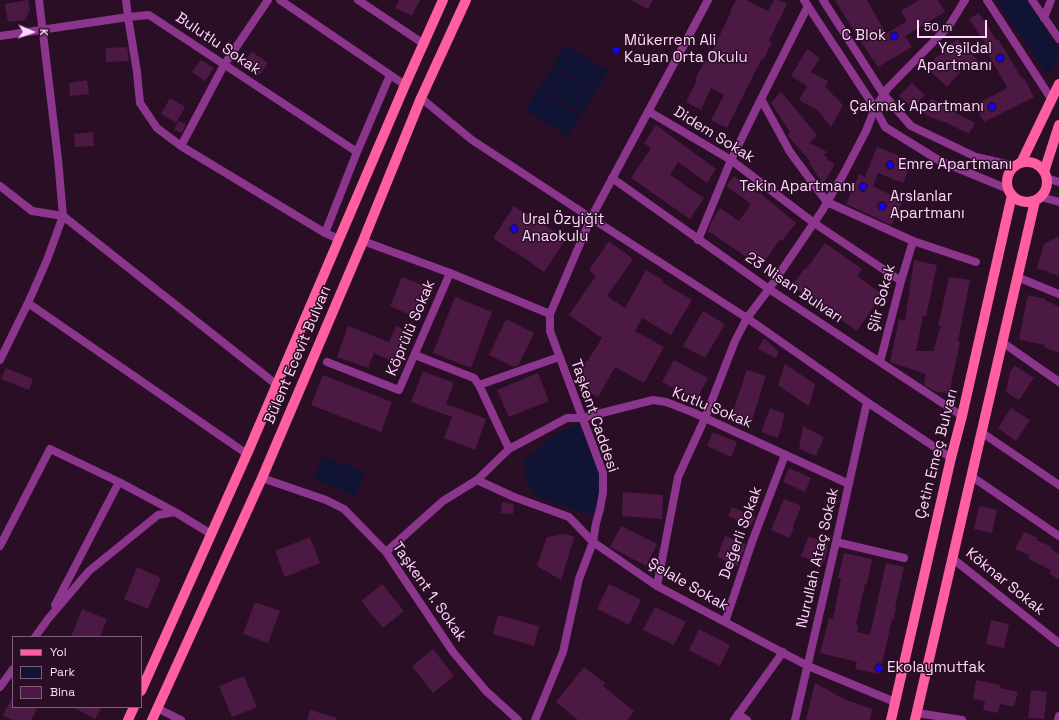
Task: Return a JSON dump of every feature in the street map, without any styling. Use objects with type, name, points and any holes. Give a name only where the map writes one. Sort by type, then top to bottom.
[{"type":"main road","name":"Bülent Ecevit Bulvarı","points":[[142,689],[247,454],[443,0]]},
{"type":"main road","name":"Bülent Ecevit Bulvarı","points":[[152,720],[262,478],[363,241],[421,98],[466,0]]},
{"type":"main road","points":[[1038,199],[1029,202],[1022,202],[1016,199],[1010,192],[1007,183],[1008,177],[1011,171],[1018,165],[1059,84]]},
{"type":"main road","points":[[1045,175],[1059,125]]},
{"type":"main road","points":[[916,716],[1017,277],[1038,199],[1045,191],[1047,185],[1045,175],[1039,167],[1027,162],[1018,165]]},
{"type":"main road","name":"Çetin Emeç Bulvarı","points":[[891,720],[962,416],[1010,192]]},
{"type":"main road","points":[[128,720],[134,708]]},
{"type":"street","points":[[0,360],[47,260],[62,216],[58,159],[39,0]]},
{"type":"street","points":[[126,0],[137,72],[140,103],[157,128],[181,146],[325,233],[339,239]]},
{"type":"street","points":[[181,146],[224,65],[268,0]]},
{"type":"street","points":[[280,0],[405,85]]},
{"type":"street","points":[[358,0],[424,44]]},
{"type":"street","points":[[363,241],[450,273],[550,314],[591,218],[708,0]]},
{"type":"street","points":[[824,0],[884,95],[911,126],[976,156],[1018,165]]},
{"type":"street","points":[[657,586],[678,477],[705,418],[735,341],[747,318],[769,289],[827,202],[866,131],[875,108],[888,88],[949,26],[964,0]]},
{"type":"street","points":[[987,0],[1052,100]]},
{"type":"street","points":[[1032,0],[1059,39]]},
{"type":"street","points":[[1044,18],[1051,0]]},
{"type":"street","points":[[698,240],[731,160],[806,3]]},
{"type":"street","points":[[806,3],[886,127],[940,161],[1010,192]]},
{"type":"street","name":"Bulutlu Sokak","points":[[0,36],[149,15],[357,152]]},
{"type":"street","points":[[325,233],[357,152],[390,75]]},
{"type":"street","points":[[421,98],[472,140],[747,318],[867,402],[951,458]]},
{"type":"street","points":[[761,99],[790,152],[827,202],[913,241],[976,262]]},
{"type":"street","name":"Didem Sokak","points":[[648,111],[731,160],[814,223],[901,281]]},
{"type":"street","points":[[1045,175],[1059,182]]},
{"type":"street","name":"23 Nisan Bulvarı","points":[[612,178],[769,289],[962,416]]},
{"type":"street","points":[[0,186],[32,211],[62,216],[277,385]]},
{"type":"street","points":[[1038,199],[1059,202]]},
{"type":"street","name":"Şiir Sokak","points":[[880,362],[913,241]]},
{"type":"street","name":"Köprülü Sokak","points":[[327,362],[399,390],[450,273]]},
{"type":"street","points":[[1017,277],[1059,294]]},
{"type":"street","points":[[28,303],[247,454]]},
{"type":"street","name":"Taşkent Caddesi","points":[[535,720],[563,652],[579,578],[593,542],[603,492],[602,473],[550,331],[550,314]]},
{"type":"street","points":[[1002,342],[1059,382]]},
{"type":"street","points":[[415,355],[474,378],[479,385],[509,449]]},
{"type":"street","points":[[479,385],[559,357]]},
{"type":"street","name":"Kutlu Sokak","points":[[386,552],[443,501],[477,480],[509,449],[567,418],[582,418],[653,400],[666,402],[692,412],[849,484]]},
{"type":"street","name":"Nurullah Ataç Sokak","points":[[795,720],[867,402]]},
{"type":"street","points":[[981,432],[1059,485]]},
{"type":"street","points":[[0,546],[50,449],[119,482],[212,534]]},
{"type":"street","name":"Değerli Sokak","points":[[725,622],[752,542],[785,455]]},
{"type":"street","points":[[971,476],[1059,536]]},
{"type":"street","name":"Taşkent 1. Sokak","points":[[262,478],[326,500],[344,509],[386,552],[453,652],[486,691],[518,720]]},
{"type":"street","name":"Şelale Sokak","points":[[477,480],[514,497],[569,517],[593,542],[657,586],[808,666],[895,702]]},
{"type":"street","points":[[48,619],[119,482]]},
{"type":"street","points":[[36,636],[48,619],[89,571],[158,515],[175,512]]},
{"type":"street","points":[[836,542],[904,558]]},
{"type":"street","name":"Köknar Sokak","points":[[952,558],[1059,643]]},
{"type":"street","points":[[747,720],[736,717],[783,652]]},
{"type":"street","points":[[0,687],[12,669]]},
{"type":"street","points":[[157,708],[181,720]]},
{"type":"street","points":[[916,716],[962,720]]},
{"type":"street","points":[[1058,720],[1059,716]]},
{"type":"green space","points":[[996,0],[1027,0],[1058,48],[1057,59],[1048,76]]},
{"type":"green space","points":[[566,45],[609,71],[596,92],[553,65]]},
{"type":"green space","points":[[552,67],[595,93],[583,114],[539,88]]},
{"type":"green space","points":[[538,89],[581,116],[568,137],[525,110]]},
{"type":"green space","points":[[580,423],[600,474],[601,492],[594,513],[586,513],[537,497],[528,486],[524,460],[557,433]]},
{"type":"green space","points":[[323,456],[365,472],[356,496],[314,479]]},
{"type":"building","points":[[28,0],[30,10],[25,20],[8,22],[5,4]]},
{"type":"building","points":[[399,0],[420,0],[412,16],[395,8]]},
{"type":"building","points":[[631,0],[653,0],[648,9]]},
{"type":"building","points":[[736,0],[746,0],[768,11],[774,0],[779,0],[787,4],[769,41],[772,42],[763,60],[761,60],[727,128],[711,120],[724,95],[711,88],[701,110],[686,102],[697,80],[695,79],[705,61],[707,62]]},
{"type":"building","points":[[835,0],[867,0],[886,34],[907,21],[901,11],[919,0],[938,0],[945,12],[905,36],[912,47],[878,67]]},
{"type":"building","points":[[979,13],[996,40],[998,39],[1022,79],[1024,78],[1034,97],[984,122],[975,105],[1007,87],[984,47],[987,46],[969,19]]},
{"type":"building","points":[[957,39],[979,62],[968,72],[964,68],[947,87],[927,68],[938,55],[939,56]]},
{"type":"building","points":[[127,47],[129,61],[106,62],[106,48]]},
{"type":"building","points":[[807,49],[820,58],[811,72],[828,81],[825,87],[843,105],[831,127],[817,110],[799,100],[807,86],[791,76]]},
{"type":"building","points":[[252,52],[268,63],[260,75],[242,63]]},
{"type":"building","points":[[201,60],[214,68],[205,81],[192,72]]},
{"type":"building","points":[[87,80],[89,94],[70,96],[69,83]]},
{"type":"building","name":"Çakmak Apartmanı","points":[[912,83],[925,95],[913,108],[899,96]]},
{"type":"building","points":[[781,92],[817,135],[810,143],[827,152],[824,155],[827,157],[826,159],[835,164],[823,184],[809,163],[810,161],[787,135],[790,132],[771,103]]},
{"type":"building","points":[[170,98],[185,107],[176,123],[161,114]]},
{"type":"building","points":[[931,99],[949,107],[948,109],[975,123],[969,134],[943,121],[942,122],[924,114]]},
{"type":"building","points":[[179,121],[186,124],[182,133],[174,130]]},
{"type":"building","points":[[656,125],[716,169],[707,183],[678,162],[670,175],[704,198],[690,219],[631,178],[651,148],[644,143]]},
{"type":"building","points":[[93,132],[94,146],[75,147],[74,134]]},
{"type":"building","points":[[877,147],[912,161],[903,183],[878,173],[873,186],[903,201],[891,225],[846,204],[859,174],[865,177]]},
{"type":"building","points":[[734,176],[759,194],[760,193],[796,223],[782,241],[780,239],[761,267],[708,231],[711,222],[720,208],[739,221],[751,204],[726,186]]},
{"type":"building","points":[[514,206],[566,239],[544,272],[493,238]]},
{"type":"building","points":[[1059,236],[1059,276],[1037,268],[1044,244]]},
{"type":"building","points":[[609,241],[633,259],[607,296],[625,308],[646,270],[663,280],[662,282],[692,300],[671,335],[642,318],[635,331],[664,347],[644,383],[615,367],[598,397],[589,392],[582,369],[602,338],[569,315],[596,276],[589,270]]},
{"type":"building","points":[[825,243],[862,269],[857,276],[882,294],[857,331],[792,286]]},
{"type":"building","points":[[914,260],[937,265],[926,316],[923,316],[916,351],[933,351],[941,326],[938,326],[949,277],[970,280],[958,341],[960,342],[949,394],[934,391],[924,385],[926,374],[890,362],[899,319],[905,321]]},
{"type":"building","points":[[402,277],[430,288],[417,318],[390,306]]},
{"type":"building","points":[[1028,295],[1045,299],[1059,307],[1059,353],[1044,347],[1045,345],[1020,340],[1019,338]]},
{"type":"building","points":[[455,297],[492,312],[471,368],[433,353]]},
{"type":"building","points":[[703,311],[725,324],[705,358],[683,346]]},
{"type":"building","points":[[506,319],[534,333],[518,366],[514,367],[489,355]]},
{"type":"building","points":[[348,326],[389,342],[396,326],[409,332],[396,363],[374,353],[368,368],[337,357]]},
{"type":"building","points":[[764,338],[779,352],[776,358],[758,349]]},
{"type":"building","points":[[674,360],[708,378],[696,400],[662,382]]},
{"type":"building","points":[[785,364],[815,384],[808,406],[778,385]]},
{"type":"building","points":[[1015,366],[1034,378],[1019,400],[1006,392],[1010,371]]},
{"type":"building","points":[[6,368],[33,379],[29,390],[1,379]]},
{"type":"building","points":[[747,370],[766,376],[751,423],[731,417]]},
{"type":"building","points":[[423,371],[454,383],[446,404],[486,419],[475,450],[444,438],[452,417],[411,402]]},
{"type":"building","points":[[538,373],[549,401],[509,417],[497,390]]},
{"type":"building","points":[[323,375],[392,402],[381,432],[311,405]]},
{"type":"building","points":[[770,408],[785,414],[778,438],[762,432]]},
{"type":"building","points":[[1011,408],[1030,420],[1016,441],[998,428]]},
{"type":"building","points":[[803,426],[824,437],[816,456],[799,449]]},
{"type":"building","points":[[713,432],[737,442],[731,457],[707,446]]},
{"type":"building","points":[[789,468],[811,478],[805,492],[783,482]]},
{"type":"building","points":[[623,492],[663,495],[662,519],[622,516]]},
{"type":"building","points":[[784,499],[801,506],[790,538],[771,530]]},
{"type":"building","points":[[502,502],[514,504],[513,514],[501,513]]},
{"type":"building","points":[[979,506],[997,510],[992,533],[974,529]]},
{"type":"building","points":[[732,507],[755,517],[751,526],[728,516]]},
{"type":"building","points":[[621,526],[657,544],[646,566],[610,547]]},
{"type":"building","points":[[1024,532],[1038,538],[1036,540],[1052,547],[1051,549],[1059,554],[1059,580],[1049,573],[1051,570],[1029,559],[1029,555],[1015,549]]},
{"type":"building","points":[[566,534],[574,537],[561,580],[537,566],[547,537]]},
{"type":"building","points":[[725,536],[746,544],[738,566],[717,557]]},
{"type":"building","points":[[809,536],[828,545],[826,556],[822,565],[801,556]]},
{"type":"building","points":[[310,537],[320,563],[285,577],[275,551]]},
{"type":"building","points":[[844,553],[872,559],[856,625],[858,625],[857,632],[870,635],[886,563],[904,567],[895,607],[894,619],[892,619],[880,674],[855,669],[857,662],[820,653],[829,618],[833,619],[841,578],[838,578]]},
{"type":"building","points":[[137,567],[161,578],[148,609],[124,599]]},
{"type":"building","points":[[382,584],[404,611],[383,628],[361,601]]},
{"type":"building","points":[[609,584],[641,600],[629,625],[597,609]]},
{"type":"building","points":[[255,602],[280,611],[268,643],[243,634]]},
{"type":"building","points":[[655,607],[686,622],[674,645],[643,630]]},
{"type":"building","points":[[82,609],[107,619],[100,636],[71,636]]},
{"type":"building","points":[[498,615],[539,626],[534,646],[493,634]]},
{"type":"building","points":[[991,620],[1009,624],[1004,648],[986,644]]},
{"type":"building","points":[[699,629],[730,645],[720,666],[689,650]]},
{"type":"building","points":[[433,649],[454,676],[433,693],[412,666]]},
{"type":"building","points":[[584,667],[605,683],[603,686],[634,711],[627,720],[578,720],[556,702]]},
{"type":"building","points":[[244,676],[257,707],[232,717],[219,686]]},
{"type":"building","points":[[976,680],[1000,685],[1000,688],[1018,692],[1014,707],[1000,704],[998,713],[983,710],[985,701],[973,699]]},
{"type":"building","points":[[815,683],[844,699],[872,709],[870,720],[806,720]]},
{"type":"building","points":[[1031,690],[1047,692],[1044,719],[1028,718]]},
{"type":"building","points":[[12,698],[12,708],[37,708],[31,720],[12,720],[3,715]]},
{"type":"building","points":[[75,708],[101,708],[95,719]]},
{"type":"building","points":[[310,710],[337,718],[336,720],[307,720]]},
{"type":"place","name":"C Blok","points":[[894,36]]},
{"type":"place","name":"Mükerrem Ali Kayan Orta Okulu","points":[[616,50]]},
{"type":"place","name":"Yeşildal Apartmanı","points":[[1000,58]]},
{"type":"place","name":"Çakmak Apartmanı","points":[[992,107]]},
{"type":"place","name":"Emre Apartmanı","points":[[890,165]]},
{"type":"place","name":"Tekin Apartmanı","points":[[863,187]]},
{"type":"place","name":"Arslanlar Apartmanı","points":[[882,206]]},
{"type":"place","name":"Ural Özyiğit Anaokulu","points":[[514,229]]},
{"type":"place","name":"Ekolaymutfak","points":[[879,668]]}]
